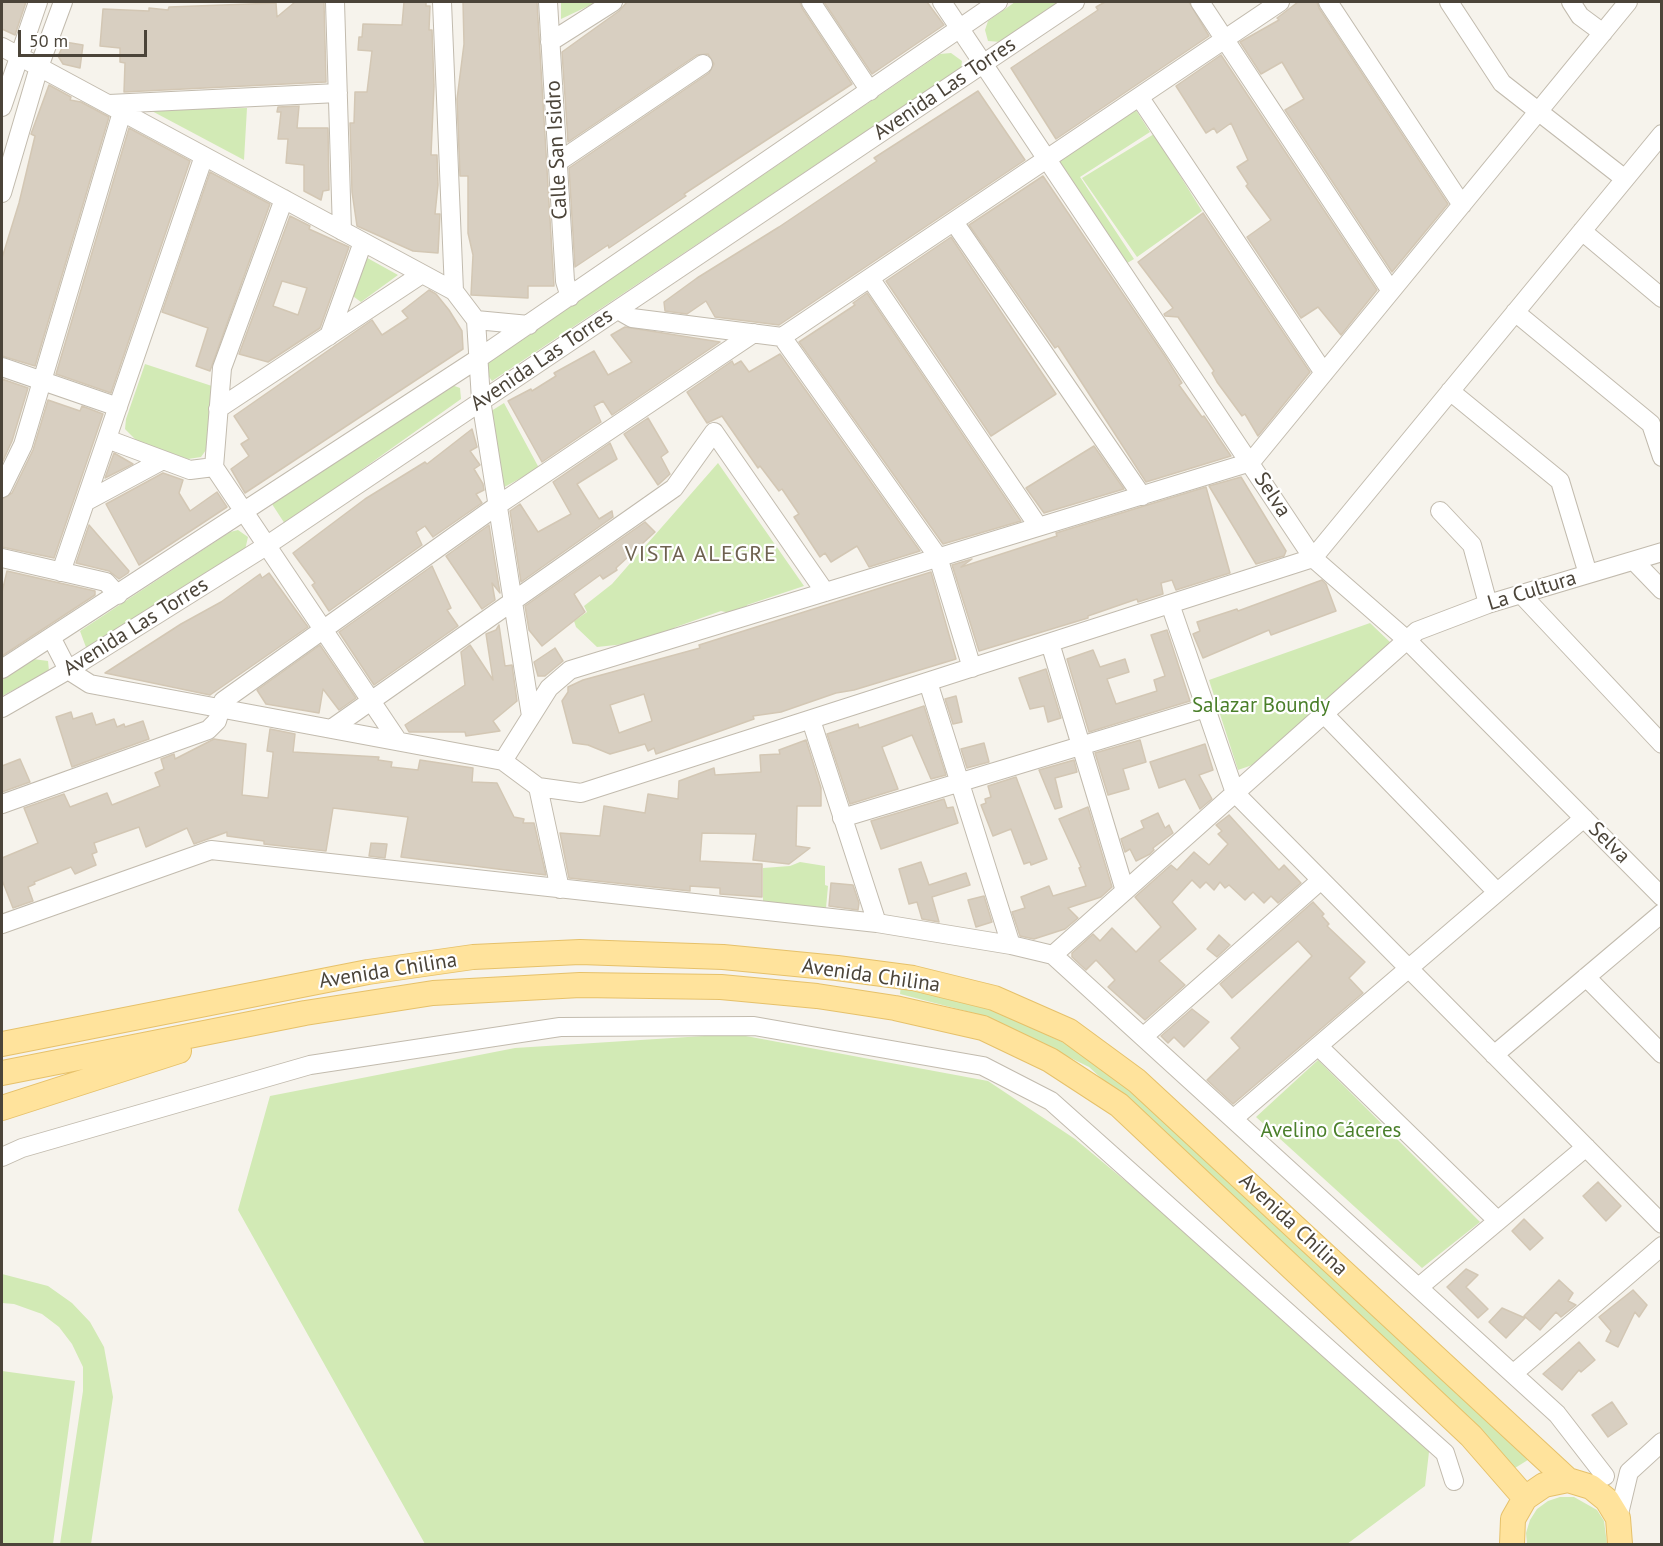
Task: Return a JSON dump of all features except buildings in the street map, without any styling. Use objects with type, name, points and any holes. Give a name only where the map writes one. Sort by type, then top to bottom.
[{"type":"main road","name":"Avenida Chilina","points":[[2,1044],[368,972],[473,957],[568,952],[723,957],[837,968],[913,978],[994,998],[1069,1031],[1137,1081],[1568,1480]]},
{"type":"main road","name":"Avenida Chilina","points":[[2,1073],[305,1013],[432,993],[580,985],[709,987],[861,1003],[983,1028],[1050,1060],[1119,1105],[1471,1436],[1525,1498]]},
{"type":"main road","points":[[2,1108],[305,1013]]},
{"type":"main road","points":[[1512,1545],[1513,1519],[1525,1498],[1544,1485],[1568,1480],[1598,1481],[1618,1518],[1620,1545]]},
{"type":"street","points":[[2,107],[38,2]]},
{"type":"street","points":[[2,193],[39,67],[63,2]]},
{"type":"street","points":[[335,2],[342,231]]},
{"type":"street","points":[[442,2],[453,291]]},
{"type":"street","name":"Calle San Isidro","points":[[548,2],[566,290],[570,297]]},
{"type":"street","points":[[550,42],[612,2]]},
{"type":"street","points":[[811,2],[870,91]]},
{"type":"street","name":"Selva","points":[[942,2],[1313,558],[1407,640],[1662,897]]},
{"type":"street","name":"Avenida Las Torres","points":[[2,669],[479,358],[998,2]]},
{"type":"street","name":"Avenida Las Torres","points":[[2,708],[68,670],[266,546],[1075,2]]},
{"type":"street","points":[[1200,2],[1391,291]]},
{"type":"street","points":[[618,310],[632,318],[782,337],[1280,2]]},
{"type":"street","points":[[1328,2],[1462,205]]},
{"type":"street","points":[[1449,2],[1502,83],[1625,179]]},
{"type":"street","points":[[1571,2],[1581,16],[1603,33]]},
{"type":"street","points":[[503,761],[549,688],[570,670],[1251,462],[1628,2]]},
{"type":"street","points":[[2,47],[453,291],[476,320],[481,400],[531,716]]},
{"type":"street","points":[[558,162],[703,64]]},
{"type":"street","points":[[115,108],[338,93]]},
{"type":"street","points":[[1140,98],[1324,373]]},
{"type":"street","points":[[2,488],[23,445],[115,108]]},
{"type":"street","points":[[51,637],[68,670],[90,684],[503,761],[538,786],[581,793],[1313,558],[1625,179],[1658,146]]},
{"type":"street","points":[[61,572],[204,156]]},
{"type":"street","points":[[284,199],[222,368],[214,467],[398,741]]},
{"type":"street","points":[[954,222],[1142,496]]},
{"type":"street","points":[[1582,231],[1662,298]]},
{"type":"street","points":[[329,336],[363,242]]},
{"type":"street","points":[[218,409],[422,274]]},
{"type":"street","points":[[870,279],[1038,526]]},
{"type":"street","points":[[1515,312],[1651,424],[1662,457]]},
{"type":"street","points":[[476,320],[528,325]]},
{"type":"street","points":[[2,804],[208,730],[217,721],[223,701],[498,505],[754,333]]},
{"type":"street","points":[[782,337],[938,557],[972,668]]},
{"type":"street","points":[[2,367],[118,407]]},
{"type":"street","points":[[1450,391],[1560,481],[1588,574]]},
{"type":"street","points":[[331,729],[674,488],[714,432],[825,592]]},
{"type":"street","points":[[107,439],[190,470],[214,467]]},
{"type":"street","points":[[85,502],[163,460]]},
{"type":"street","points":[[1440,511],[1472,545],[1488,604]]},
{"type":"street","name":"La Cultura","points":[[1053,955],[1417,631],[1488,604],[1662,552]]},
{"type":"street","points":[[2,558],[106,582],[118,595]]},
{"type":"street","points":[[1634,561],[1662,590]]},
{"type":"street","points":[[1521,594],[1662,744]]},
{"type":"street","points":[[1170,604],[1235,793],[1662,1224]]},
{"type":"street","points":[[1050,643],[1125,891]]},
{"type":"street","points":[[928,682],[1011,945]]},
{"type":"street","points":[[842,818],[1206,708]]},
{"type":"street","points":[[1324,714],[1497,892]]},
{"type":"street","points":[[811,720],[877,923]]},
{"type":"street","points":[[538,786],[560,888]]},
{"type":"street","points":[[1233,1119],[1584,818]]},
{"type":"street","points":[[2,924],[211,850],[877,923],[1011,945],[1053,955],[1557,1414],[1598,1481],[1629,1472],[1662,1442]]},
{"type":"street","points":[[1143,1037],[1321,880]]},
{"type":"street","points":[[1494,1055],[1662,913]]},
{"type":"street","points":[[1586,977],[1662,1053]]},
{"type":"street","points":[[2,1157],[22,1148],[310,1065],[560,1027],[754,1026],[983,1065],[1051,1101],[1445,1453],[1454,1481]]},
{"type":"street","points":[[1318,1046],[1498,1221]]},
{"type":"street","points":[[1419,1287],[1586,1147]]},
{"type":"street","points":[[1514,1373],[1662,1246]]},
{"type":"street","points":[[1618,1518],[1629,1472]]},
{"type":"green space","points":[[561,2],[597,2],[561,19]]},
{"type":"green space","points":[[1015,2],[1061,2],[1001,42],[988,41],[985,30],[988,21]]},
{"type":"green space","points":[[951,53],[962,61],[961,68],[492,381],[482,367],[940,54]]},
{"type":"green space","points":[[1134,107],[1150,132],[1080,177],[1134,259],[1124,265],[1054,158]]},
{"type":"green space","points":[[247,108],[244,160],[150,110]]},
{"type":"green space","points":[[1154,134],[1202,211],[1137,257],[1082,178]]},
{"type":"green space","points":[[362,255],[398,275],[361,302],[350,294]]},
{"type":"green space","points":[[145,364],[215,387],[206,450],[201,457],[188,459],[137,441],[125,429],[126,419]]},
{"type":"green space","points":[[449,384],[460,388],[461,399],[285,524],[270,501]]},
{"type":"green space","points":[[504,403],[539,468],[499,490],[488,413]]},
{"type":"green space","points":[[718,463],[804,586],[747,605],[746,611],[730,613],[721,611],[676,627],[653,641],[597,647],[576,627],[574,621],[587,612],[584,606],[612,584]]},
{"type":"green space","points":[[238,530],[248,537],[245,550],[87,650],[80,631],[230,532]]},
{"type":"green space","name":"Salazar Boundy","points":[[1370,623],[1391,643],[1258,763],[1238,770],[1209,680]]},
{"type":"green space","points":[[33,659],[48,661],[49,671],[2,696],[2,680]]},
{"type":"green space","points":[[800,862],[825,866],[825,885],[828,886],[826,908],[763,902],[763,868],[790,866]]},
{"type":"green space","points":[[901,985],[988,1008],[1084,1052],[1149,1108],[1531,1458],[1515,1468],[1411,1363],[1089,1067],[985,1016],[900,994]]},
{"type":"green space","points":[[735,1034],[988,1081],[1075,1139],[1431,1435],[1425,1486],[1347,1544],[425,1544],[238,1210],[270,1096],[515,1048]]},
{"type":"green space","name":"Avelino Cáceres","points":[[1318,1060],[1480,1222],[1422,1268],[1256,1117]]},
{"type":"green space","points":[[2,1274],[48,1286],[72,1303],[90,1322],[104,1347],[113,1397],[91,1544],[60,1544],[83,1391],[83,1367],[72,1344],[59,1327],[42,1314],[14,1304],[2,1303]]},
{"type":"green space","points":[[2,1371],[75,1381],[53,1544],[2,1544]]},
{"type":"green space","points":[[1560,1497],[1574,1497],[1597,1510],[1604,1521],[1607,1544],[1527,1544],[1526,1533],[1537,1509],[1548,1501]]},
{"type":"district","name":"VISTA ALEGRE","points":[[701,555]]}]
